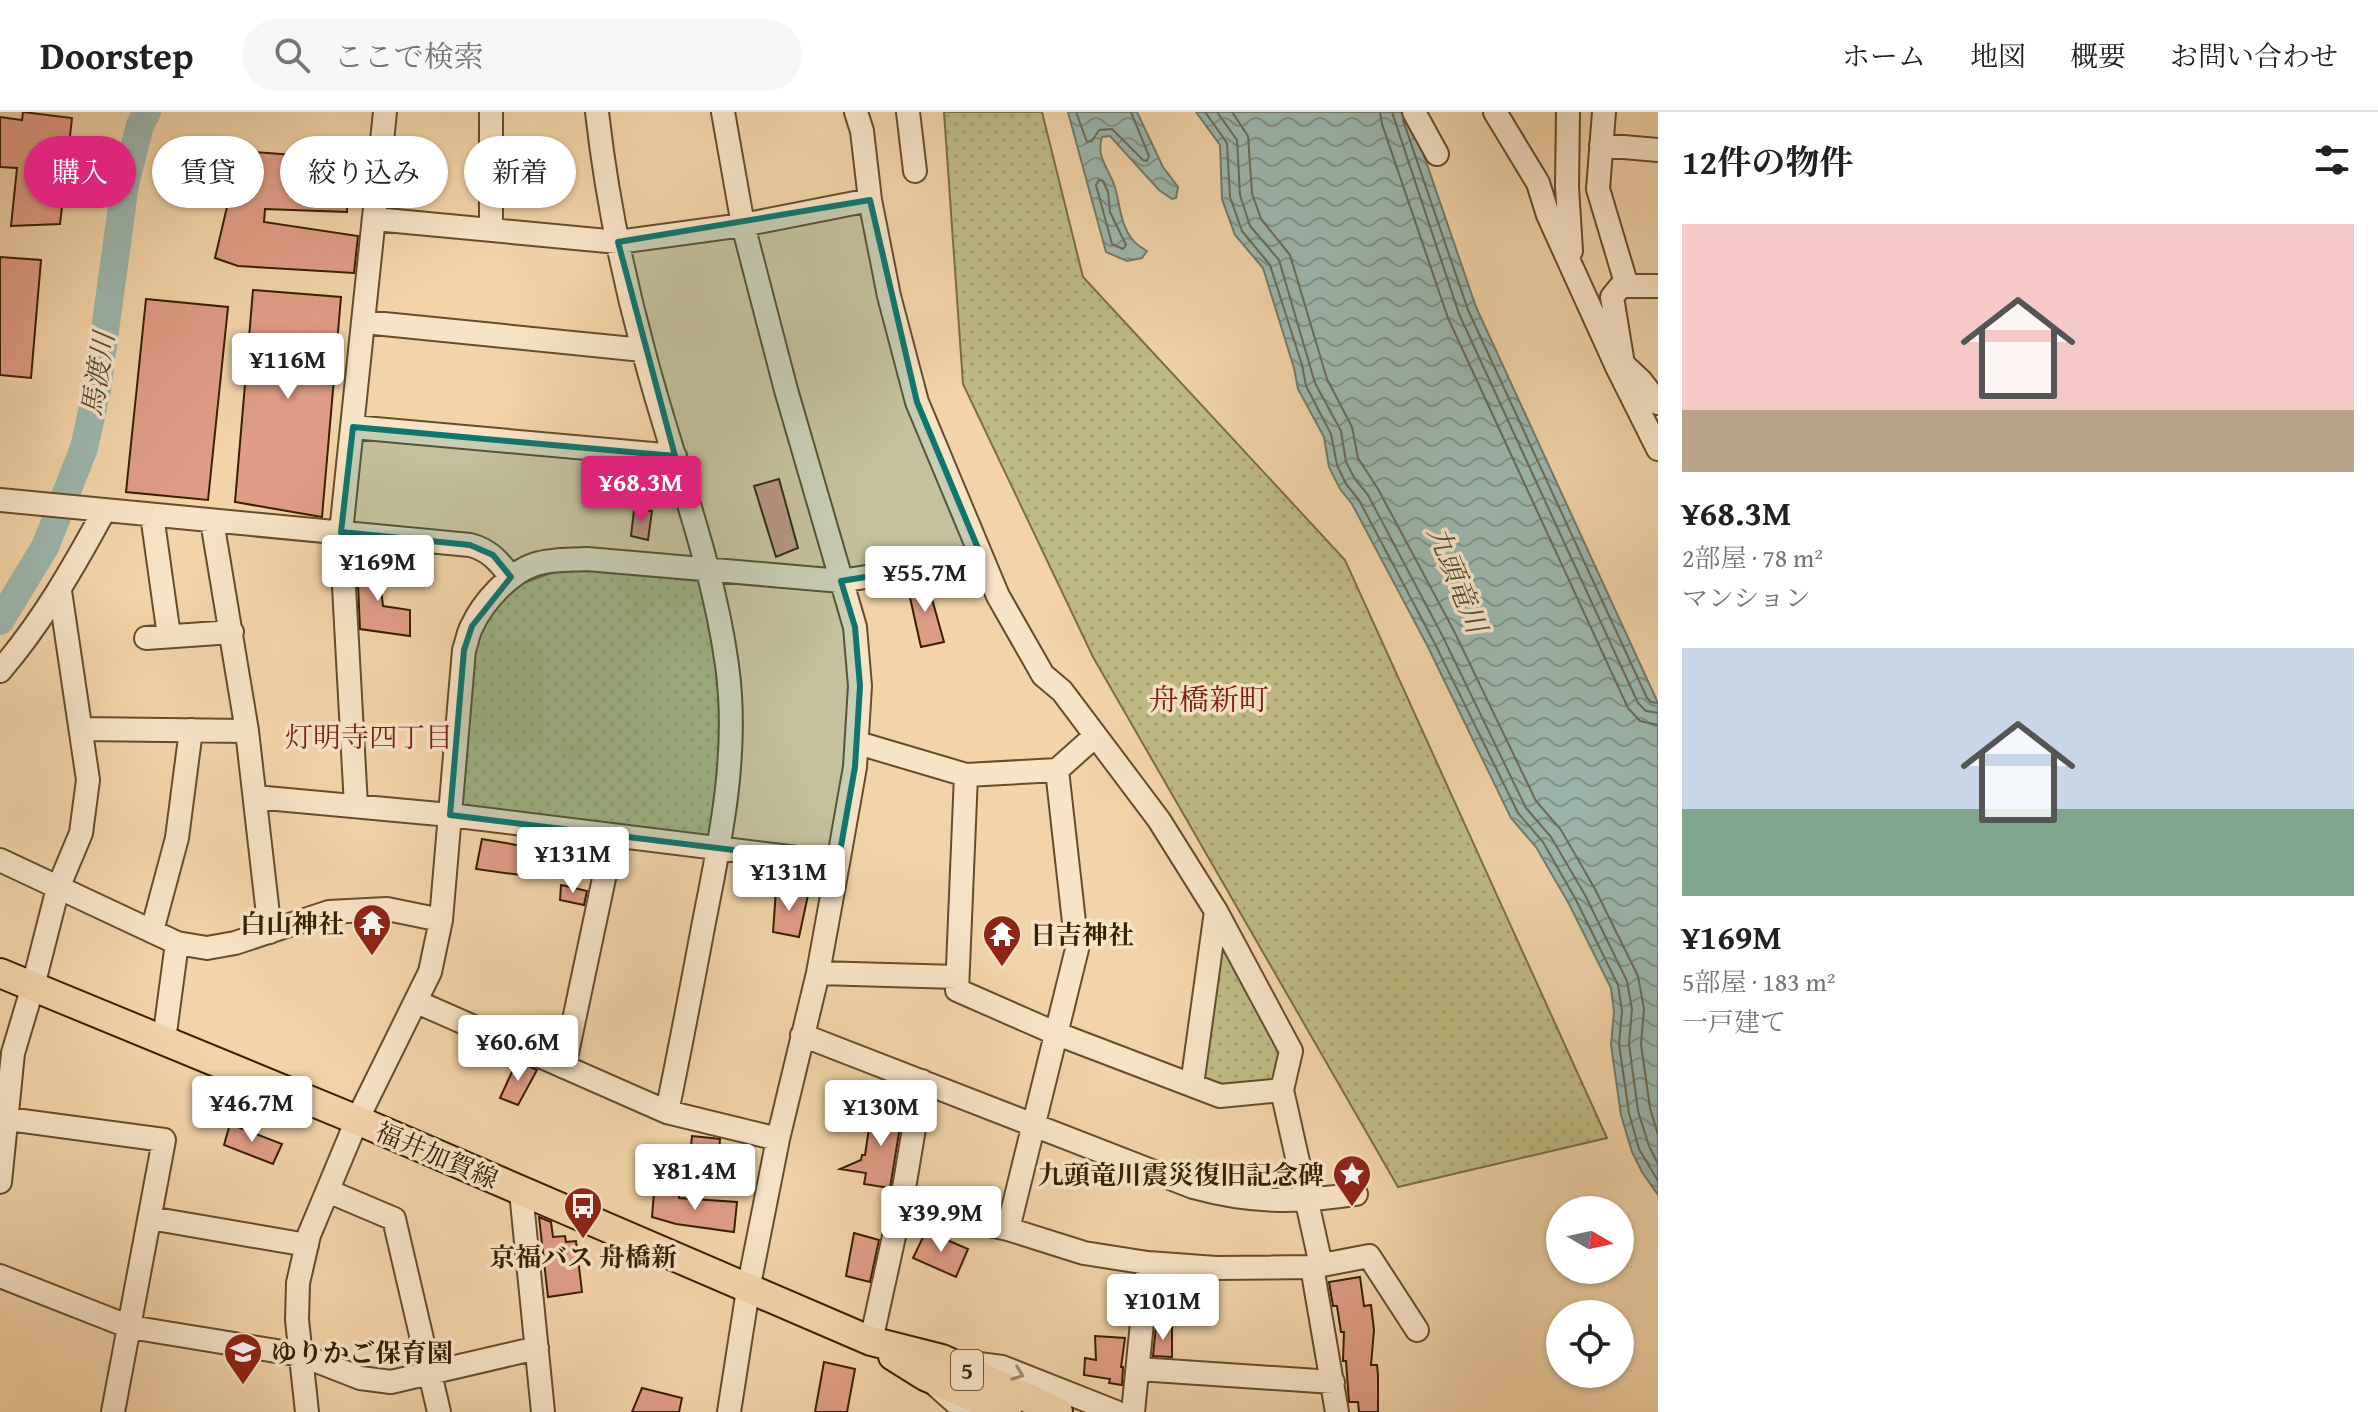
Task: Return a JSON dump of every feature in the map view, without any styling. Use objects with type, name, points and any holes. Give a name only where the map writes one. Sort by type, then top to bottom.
[{"type":"main road","name":"福井加賀線","points":[[0,973],[357,1120],[934,1368],[1058,1412]]},
{"type":"main road","name":"福井加賀線","points":[[934,1368],[1007,1412]]},
{"type":"street","points":[[356,806],[341,532],[385,112]]},
{"type":"street","points":[[491,112],[491,230]]},
{"type":"street","points":[[597,112],[618,242],[643,350],[709,570],[727,666],[730,736],[728,785],[719,849],[667,1112]]},
{"type":"street","points":[[723,112],[743,225],[786,390],[855,627],[859,654],[858,743],[838,863],[818,973],[778,1139],[748,1290],[729,1412]]},
{"type":"street","points":[[856,112],[862,131],[870,200],[889,296],[917,402],[998,596],[1043,675],[1062,691],[1159,820],[1216,911],[1291,1051],[1282,1090],[1307,1201],[1337,1412]]},
{"type":"street","points":[[908,112],[915,171]]},
{"type":"street","points":[[1414,112],[1437,154]]},
{"type":"street","points":[[1495,112],[1538,183],[1548,215],[1658,449]]},
{"type":"street","points":[[1568,112],[1567,187],[1574,269]]},
{"type":"street","points":[[1604,112],[1598,189],[1627,286]]},
{"type":"street","points":[[1601,145],[1658,150]]},
{"type":"street","points":[[375,219],[618,242],[743,225],[870,200]]},
{"type":"street","points":[[1658,286],[1621,286],[1612,297],[1620,366],[1641,381],[1658,403]]},
{"type":"street","points":[[364,322],[643,350]]},
{"type":"street","points":[[353,427],[675,456]]},
{"type":"street","points":[[0,500],[470,545],[493,555],[511,577]]},
{"type":"street","points":[[0,671],[24,644],[60,591],[104,511]]},
{"type":"street","points":[[152,515],[169,636]]},
{"type":"street","points":[[212,521],[247,731],[270,932]]},
{"type":"street","points":[[307,1412],[297,1320],[298,1283],[307,1245],[357,1120],[430,972],[441,920],[464,650],[472,626],[488,603],[511,577],[534,565],[587,559],[841,581],[982,558]]},
{"type":"street","points":[[0,1182],[4,1118],[13,1053],[58,888],[81,833],[88,780],[60,591]]},
{"type":"street","points":[[146,638],[232,632]]},
{"type":"street","points":[[81,729],[247,731]]},
{"type":"street","points":[[152,931],[177,838],[191,730]]},
{"type":"street","points":[[858,743],[966,775],[1057,770],[1094,737]]},
{"type":"street","points":[[1008,1229],[1077,949],[1057,770]]},
{"type":"street","points":[[966,775],[957,990],[1055,1033],[1220,1096],[1282,1090]]},
{"type":"street","points":[[255,797],[450,815],[838,863]]},
{"type":"street","points":[[564,1067],[613,836]]},
{"type":"street","points":[[0,860],[177,943],[207,948],[235,943],[329,912],[387,909],[441,920]]},
{"type":"street","points":[[1192,1085],[1216,911]]},
{"type":"street","points":[[164,1040],[177,943]]},
{"type":"street","points":[[818,973],[957,977]]},
{"type":"street","points":[[417,1002],[667,1112],[778,1139]]},
{"type":"street","points":[[802,1035],[1193,1187],[1257,1201],[1307,1201],[1356,1194]]},
{"type":"street","points":[[871,1341],[902,1200],[922,1081]]},
{"type":"street","points":[[4,1118],[164,1140],[113,1412]]},
{"type":"street","points":[[328,1191],[394,1219],[439,1412]]},
{"type":"street","points":[[521,1192],[543,1412]]},
{"type":"street","points":[[902,1200],[1084,1253],[1148,1263],[1216,1268],[1317,1266],[1369,1256],[1417,1330]]},
{"type":"street","points":[[150,1218],[307,1245]]},
{"type":"street","points":[[1133,1412],[1148,1263]]},
{"type":"street","points":[[0,1276],[130,1327],[301,1355],[360,1378],[391,1382],[537,1348]]},
{"type":"street","points":[[934,1368],[1002,1367],[1116,1412]]},
{"type":"street","points":[[934,1368],[966,1412]]},
{"type":"street","points":[[1138,1369],[1333,1382]]},
{"type":"highlighted area","points":[[870,200],[917,402],[982,558],[841,581],[855,627],[860,686],[855,767],[838,863],[450,815],[464,650],[472,626],[511,577],[493,555],[470,545],[341,532],[353,427],[675,456],[618,242]]},
{"type":"shaded area","points":[[944,112],[1042,112],[1083,277],[1345,560],[1607,1138],[1398,1187],[1093,657],[963,384]]},
{"type":"shaded area","points":[[573,570],[709,570],[727,666],[719,849],[455,816],[464,650],[513,587],[551,573]]},
{"type":"shaded area","points":[[1221,919],[1287,1052],[1282,1090],[1192,1085]]},
{"type":"water","points":[[1068,112],[1137,112],[1163,167],[1178,187],[1176,198],[1172,199],[1159,190],[1110,136],[1102,137],[1102,159],[1114,184],[1125,228],[1135,243],[1147,251],[1142,258],[1127,261],[1106,252]]},
{"type":"water","name":"九頭竜川","points":[[1196,112],[1409,112],[1476,307],[1658,703],[1658,1195],[1632,1152],[1621,1115],[1611,1045],[1614,1011],[1611,988],[1536,847],[1511,818],[1427,645],[1329,467],[1324,437],[1298,389],[1263,268],[1235,235],[1222,199],[1220,145]]},
{"type":"building","points":[[23,112],[72,118],[70,136],[24,136],[24,208],[62,208],[60,224],[11,226],[17,168],[0,167],[0,117],[22,120]]},
{"type":"building","points":[[264,153],[280,154],[280,208],[347,208],[347,212],[265,209],[264,222],[358,236],[354,273],[238,266],[215,258],[227,208],[264,208]]},
{"type":"building","points":[[0,257],[41,260],[31,378],[0,375]]},
{"type":"building","points":[[253,290],[341,297],[322,517],[235,502]]},
{"type":"building","points":[[146,299],[228,307],[208,500],[126,492]]},
{"type":"building","points":[[779,479],[798,548],[776,557],[754,486]]},
{"type":"building","points":[[634,510],[652,511],[648,540],[631,536]]},
{"type":"building","points":[[377,555],[383,606],[410,610],[410,636],[360,629],[357,562]]},
{"type":"building","points":[[927,581],[944,642],[921,647],[907,584]]},
{"type":"building","points":[[482,839],[546,850],[542,878],[476,869]]},
{"type":"building","points":[[561,885],[587,891],[584,905],[560,900]]},
{"type":"building","points":[[776,890],[808,895],[799,937],[773,932]]},
{"type":"building","points":[[517,1061],[537,1070],[518,1105],[500,1098]]},
{"type":"building","points":[[895,1100],[904,1102],[890,1188],[864,1184],[866,1173],[840,1169],[861,1160],[865,1155],[870,1122],[873,1122],[875,1113],[881,1114],[882,1107],[894,1109]]},
{"type":"building","points":[[230,1124],[282,1144],[273,1164],[224,1145]]},
{"type":"building","points":[[692,1136],[720,1139],[718,1165],[690,1156]]},
{"type":"building","points":[[654,1192],[679,1194],[679,1198],[737,1202],[734,1232],[676,1224],[652,1217]]},
{"type":"building","points":[[539,1217],[551,1222],[553,1237],[565,1236],[566,1242],[576,1241],[582,1292],[548,1297]]},
{"type":"building","points":[[926,1231],[968,1249],[956,1277],[913,1258]]},
{"type":"building","points":[[854,1233],[879,1240],[870,1282],[846,1276]]},
{"type":"building","points":[[1360,1277],[1364,1306],[1371,1305],[1374,1330],[1371,1365],[1377,1365],[1378,1412],[1359,1412],[1358,1402],[1349,1402],[1346,1361],[1343,1361],[1344,1332],[1341,1332],[1337,1306],[1333,1306],[1329,1282]]},
{"type":"building","points":[[1156,1326],[1172,1327],[1172,1357],[1153,1356]]},
{"type":"building","points":[[1095,1336],[1125,1338],[1122,1385],[1109,1383],[1110,1379],[1084,1375],[1085,1358],[1096,1360]]},
{"type":"building","points":[[824,1362],[855,1369],[847,1412],[815,1412]]},
{"type":"building","points":[[642,1388],[682,1398],[679,1412],[632,1412]]},
{"type":"waterway","name":"馬渡川","points":[[0,621],[45,547],[84,448],[97,389],[125,184],[140,125],[147,112]]},
{"type":"place","name":"白山神社","points":[[372,957]]},
{"type":"place","name":"日吉神社","points":[[1002,968]]},
{"type":"place","name":"九頭竜川震災復旧記念碑","points":[[1352,1208]]},
{"type":"place","name":"京福バス 舟橋新","points":[[583,1240]]},
{"type":"place","name":"ゆりかご保育園","points":[[243,1386]]},
{"type":"district","name":"舟橋新町","points":[[1209,699]]},
{"type":"district","name":"灯明寺四丁目","points":[[369,736]]}]
